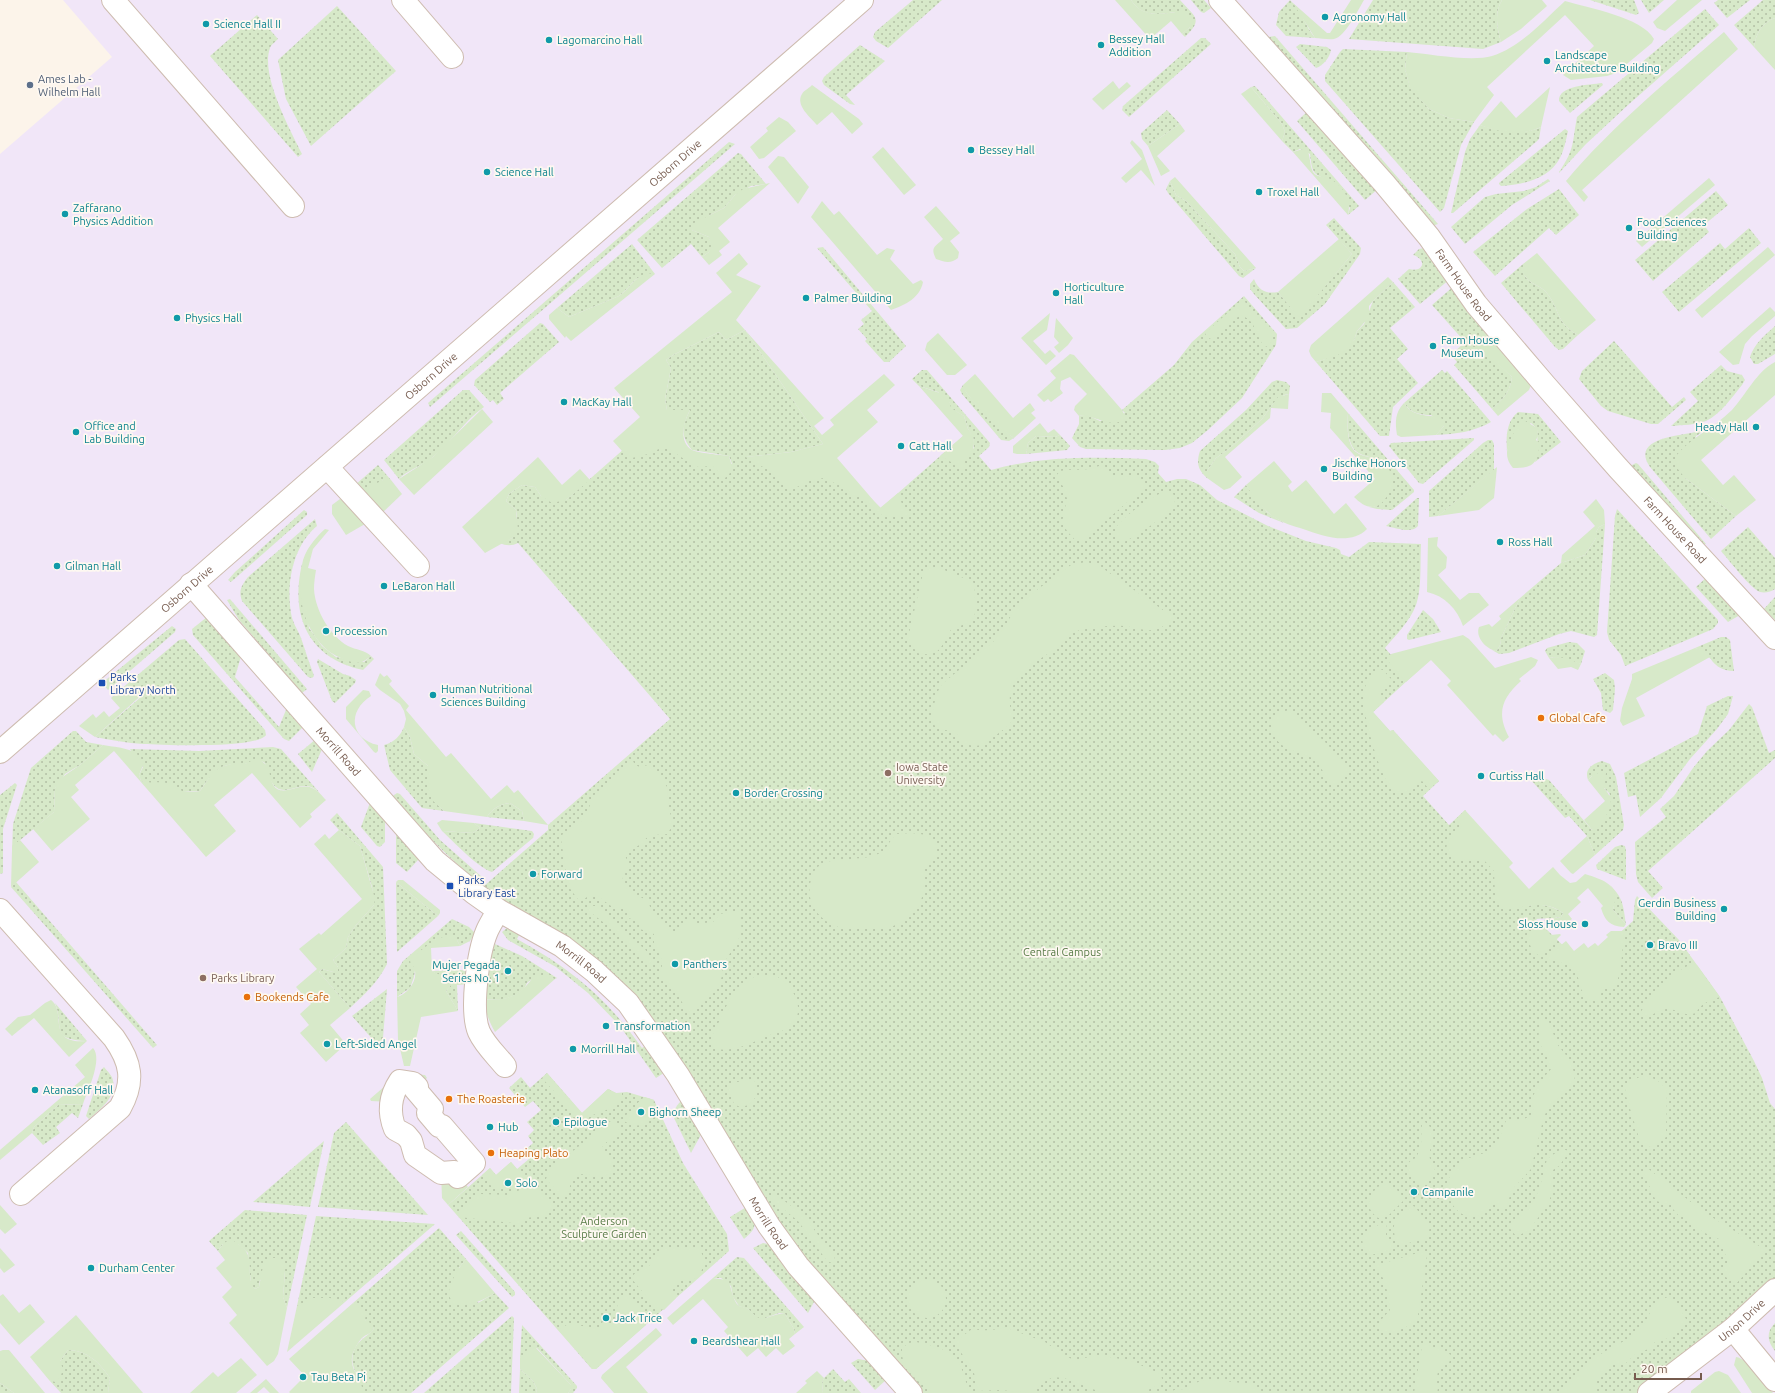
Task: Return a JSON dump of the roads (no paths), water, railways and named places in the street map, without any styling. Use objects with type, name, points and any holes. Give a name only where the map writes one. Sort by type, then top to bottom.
[{"type":"street","points":[[113,0],[293,206]]},
{"type":"street","points":[[403,0],[452,57]]},
{"type":"street","name":"Osborn Drive","points":[[0,752],[862,0]]},
{"type":"street","name":"Farm House Road","points":[[1220,0],[1394,195],[1429,237],[1476,304],[1545,385],[1618,468],[1775,638]]},
{"type":"street","points":[[326,467],[418,566]]},
{"type":"street","name":"Morrill Road","points":[[192,584],[435,861],[474,893],[498,910],[562,946],[594,971],[628,1002],[678,1076],[769,1226],[798,1266],[911,1393]]},
{"type":"street","points":[[0,910],[114,1038],[124,1052],[130,1069],[128,1093],[120,1108],[21,1194]]},
{"type":"street","points":[[498,910],[487,932],[479,960],[476,1008],[479,1031],[489,1047],[505,1066]]},
{"type":"street","points":[[400,1081],[413,1083],[417,1087],[415,1089],[432,1110],[428,1113],[439,1126],[442,1126],[474,1162],[458,1177],[454,1172],[440,1173],[415,1155],[414,1147],[406,1135],[395,1129],[391,1116],[392,1095],[400,1081]]},
{"type":"street","name":"Union Drive","points":[[1649,1393],[1733,1329],[1775,1290]]},
{"type":"street","points":[[1733,1329],[1775,1380]]},
{"type":"place","name":"Agronomy Hall","points":[[1325,17]]},
{"type":"place","name":"Science Hall II","points":[[206,24]]},
{"type":"place","name":"Lagomarcino Hall","points":[[549,40]]},
{"type":"place","name":"Bessey Hall Addition","points":[[1101,45]]},
{"type":"place","name":"Landscape Architecture Building","points":[[1547,61]]},
{"type":"place","name":"Ames Lab - Wilhelm Hall","points":[[30,85]]},
{"type":"place","name":"Bessey Hall","points":[[971,150]]},
{"type":"place","name":"Science Hall","points":[[487,172]]},
{"type":"place","name":"Troxel Hall","points":[[1259,192]]},
{"type":"place","name":"Zaffarano Physics Addition","points":[[65,214]]},
{"type":"place","name":"Food Sciences Building","points":[[1629,228]]},
{"type":"place","name":"Horticulture Hall","points":[[1056,293]]},
{"type":"place","name":"Palmer Building","points":[[806,298]]},
{"type":"place","name":"Physics Hall","points":[[177,318]]},
{"type":"place","name":"Farm House Museum","points":[[1433,346]]},
{"type":"place","name":"MacKay Hall","points":[[564,402]]},
{"type":"place","name":"Heady Hall","points":[[1756,427]]},
{"type":"place","name":"Office and Lab Building","points":[[76,432]]},
{"type":"place","name":"Catt Hall","points":[[901,446]]},
{"type":"place","name":"Jischke Honors Building","points":[[1324,469]]},
{"type":"place","name":"Ross Hall","points":[[1500,542]]},
{"type":"place","name":"Gilman Hall","points":[[57,566]]},
{"type":"place","name":"LeBaron Hall","points":[[384,586]]},
{"type":"place","name":"Procession","points":[[326,631]]},
{"type":"place","name":"Parks Library North","points":[[102,683]]},
{"type":"place","name":"Human Nutritional Sciences Building","points":[[433,695]]},
{"type":"place","name":"Global Cafe","points":[[1541,718]]},
{"type":"place","name":"Iowa State University","points":[[888,773]]},
{"type":"place","name":"Curtiss Hall","points":[[1481,776]]},
{"type":"place","name":"Border Crossing","points":[[736,793]]},
{"type":"place","name":"Forward","points":[[533,874]]},
{"type":"place","name":"Parks Library East","points":[[450,886]]},
{"type":"place","name":"Gerdin Business Building","points":[[1724,909]]},
{"type":"place","name":"Sloss House","points":[[1585,924]]},
{"type":"place","name":"Bravo III","points":[[1650,945]]},
{"type":"place","name":"Panthers","points":[[675,964]]},
{"type":"place","name":"Mujer Pegada Series No. 1","points":[[508,971]]},
{"type":"place","name":"Parks Library","points":[[203,978]]},
{"type":"place","name":"Bookends Cafe","points":[[247,997]]},
{"type":"place","name":"Transformation","points":[[606,1026]]},
{"type":"place","name":"Left-Sided Angel","points":[[327,1044]]},
{"type":"place","name":"Morrill Hall","points":[[573,1049]]},
{"type":"place","name":"Atanasoff Hall","points":[[35,1090]]},
{"type":"place","name":"The Roasterie","points":[[449,1099]]},
{"type":"place","name":"Bighorn Sheep","points":[[641,1112]]},
{"type":"place","name":"Epilogue","points":[[556,1122]]},
{"type":"place","name":"Hub","points":[[490,1127]]},
{"type":"place","name":"Heaping Plato","points":[[491,1153]]},
{"type":"place","name":"Solo","points":[[508,1183]]},
{"type":"place","name":"Campanile","points":[[1414,1192]]},
{"type":"place","name":"Durham Center","points":[[91,1268]]},
{"type":"place","name":"Jack Trice","points":[[606,1318]]},
{"type":"place","name":"Beardshear Hall","points":[[694,1341]]},
{"type":"place","name":"Tau Beta Pi","points":[[303,1377]]},
{"type":"park label","name":"Central Campus","points":[[1062,952]]},
{"type":"park label","name":"Anderson Sculpture Garden","points":[[604,1227]]}]
